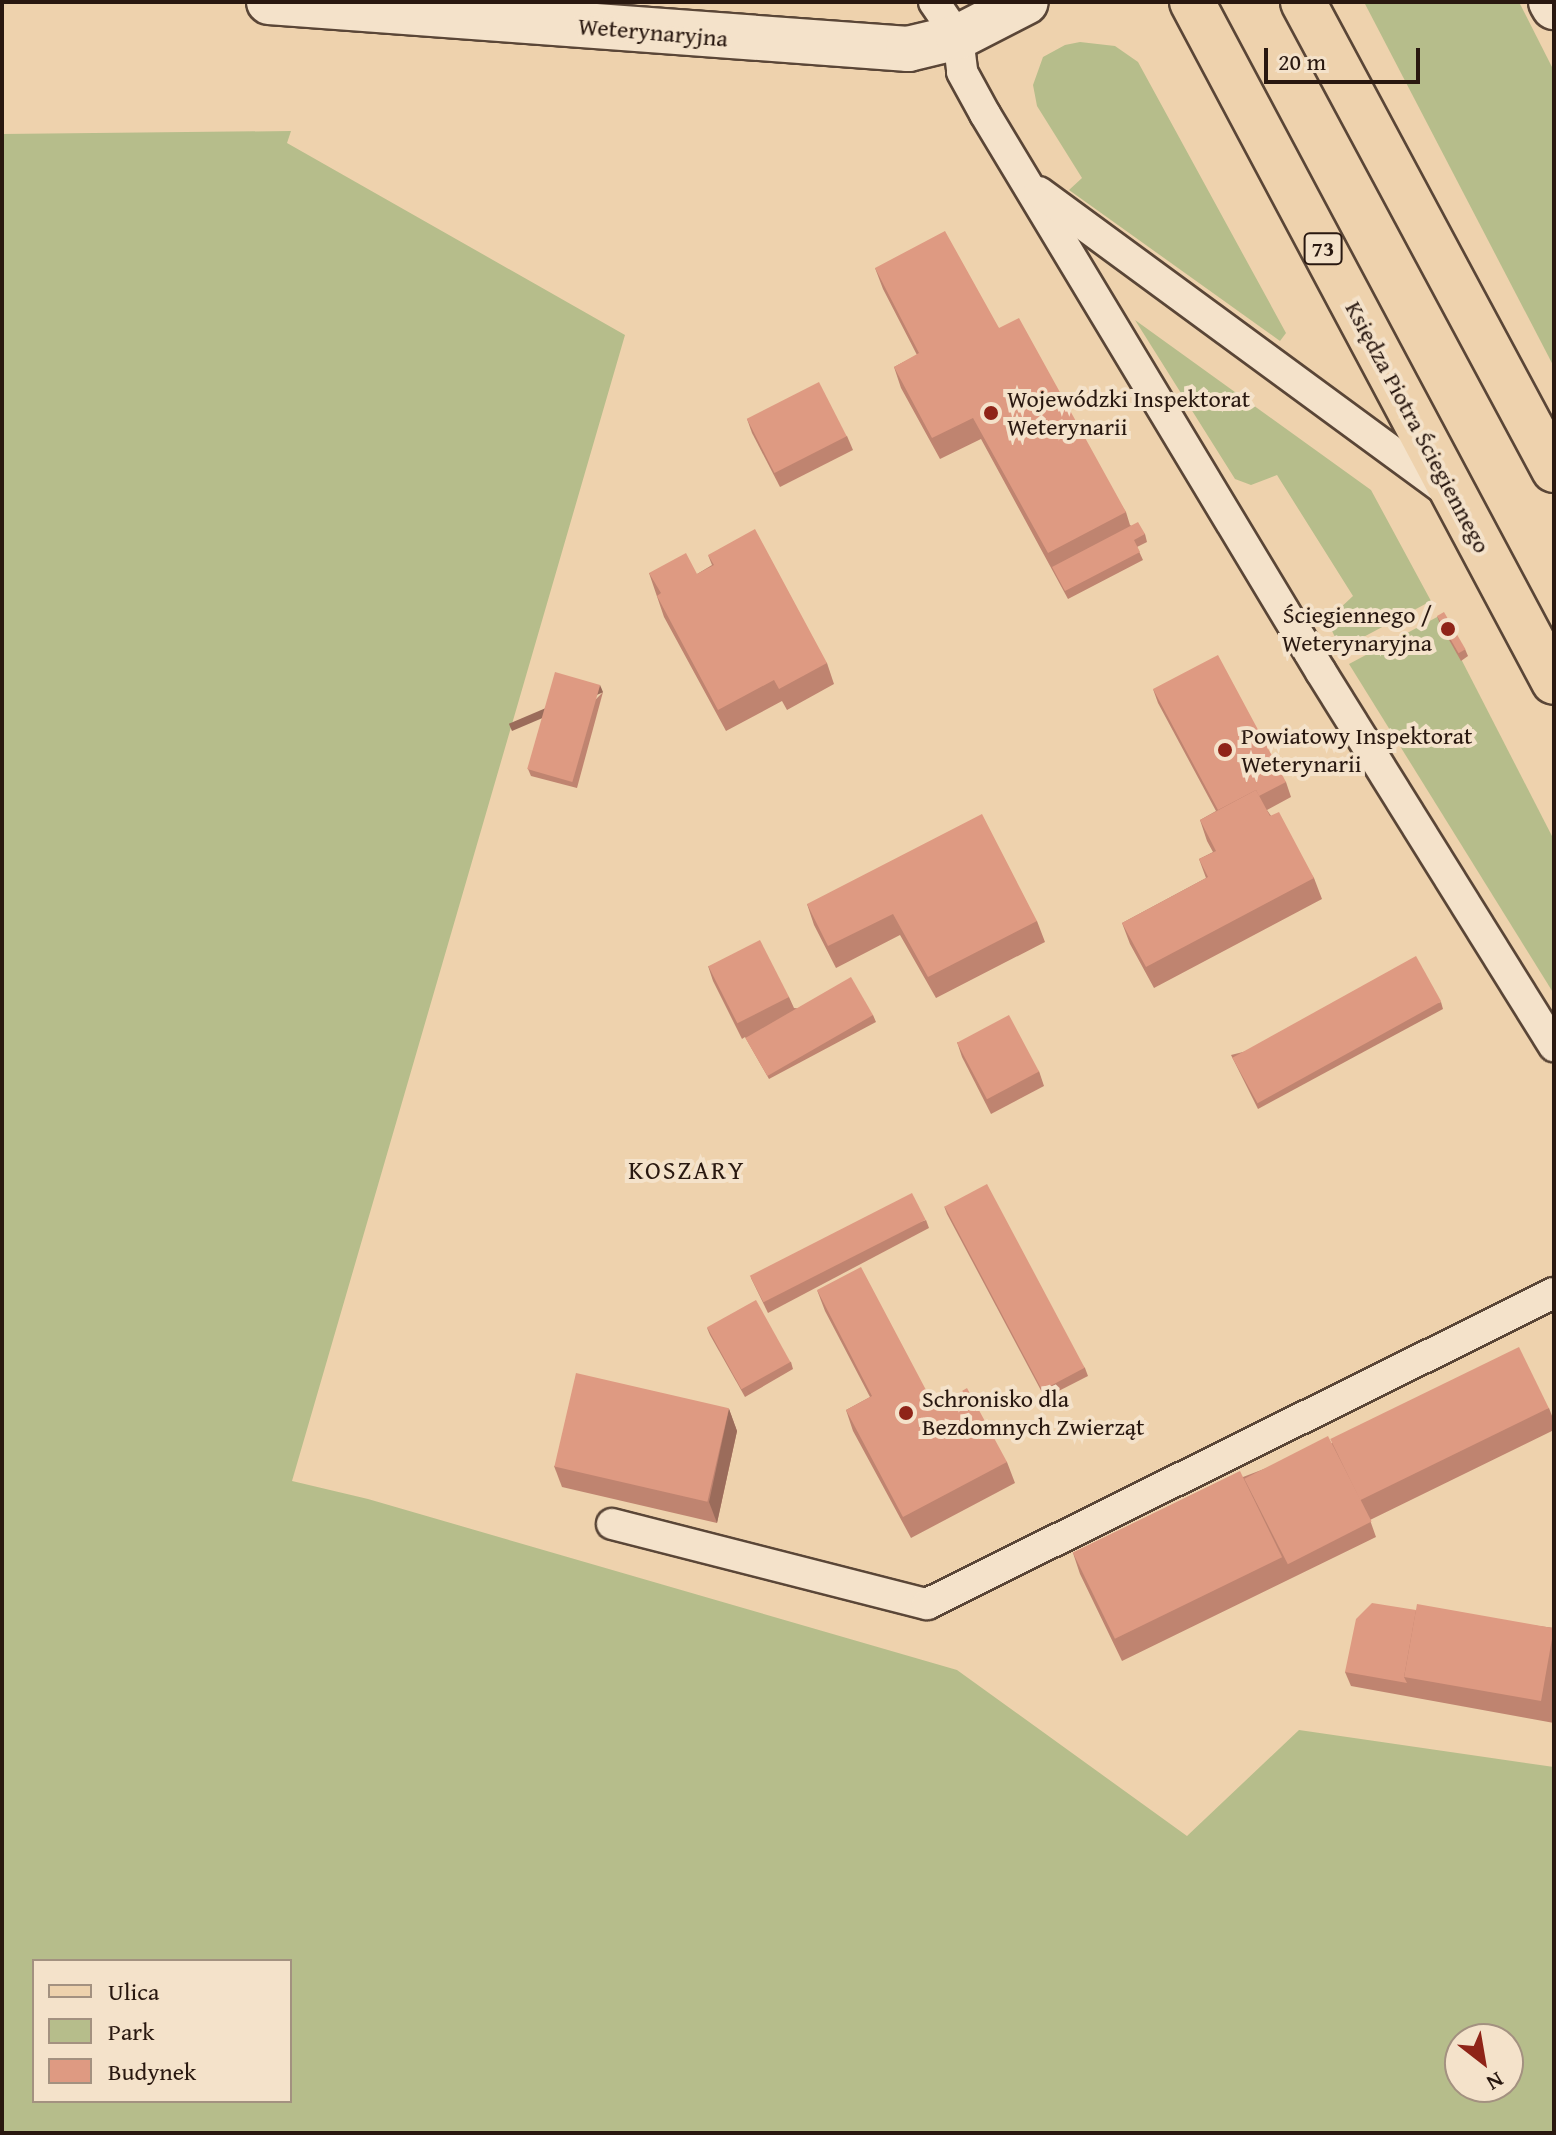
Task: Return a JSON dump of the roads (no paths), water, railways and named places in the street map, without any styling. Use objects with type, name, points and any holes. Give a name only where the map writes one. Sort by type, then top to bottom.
[{"type":"main road","name":"Księdza Piotra Ściegiennego","points":[[1192,2],[1554,682]]},
{"type":"main road","points":[[1303,2],[1554,470]]},
{"type":"street","name":"Weterynaryjna","points":[[269,2],[908,49],[946,19],[1026,2]]},
{"type":"lane","points":[[946,19],[962,72],[1027,183],[1321,672],[1554,1046]]},
{"type":"lane","points":[[1027,183],[1454,496]]},
{"type":"lane","points":[[612,1524],[927,1604],[1554,1293]]},
{"type":"place","name":"Wojewódzki Inspektorat Weterynarii","points":[[991,413]]},
{"type":"place","name":"Ściegiennego / Weterynaryjna","points":[[1448,629]]},
{"type":"place","name":"Powiatowy Inspektorat Weterynarii","points":[[1225,750]]},
{"type":"place","name":"Schronisko dla Bezdomnych Zwierząt","points":[[906,1413]]},
{"type":"district","name":"KOSZARY","points":[[687,1170]]}]
